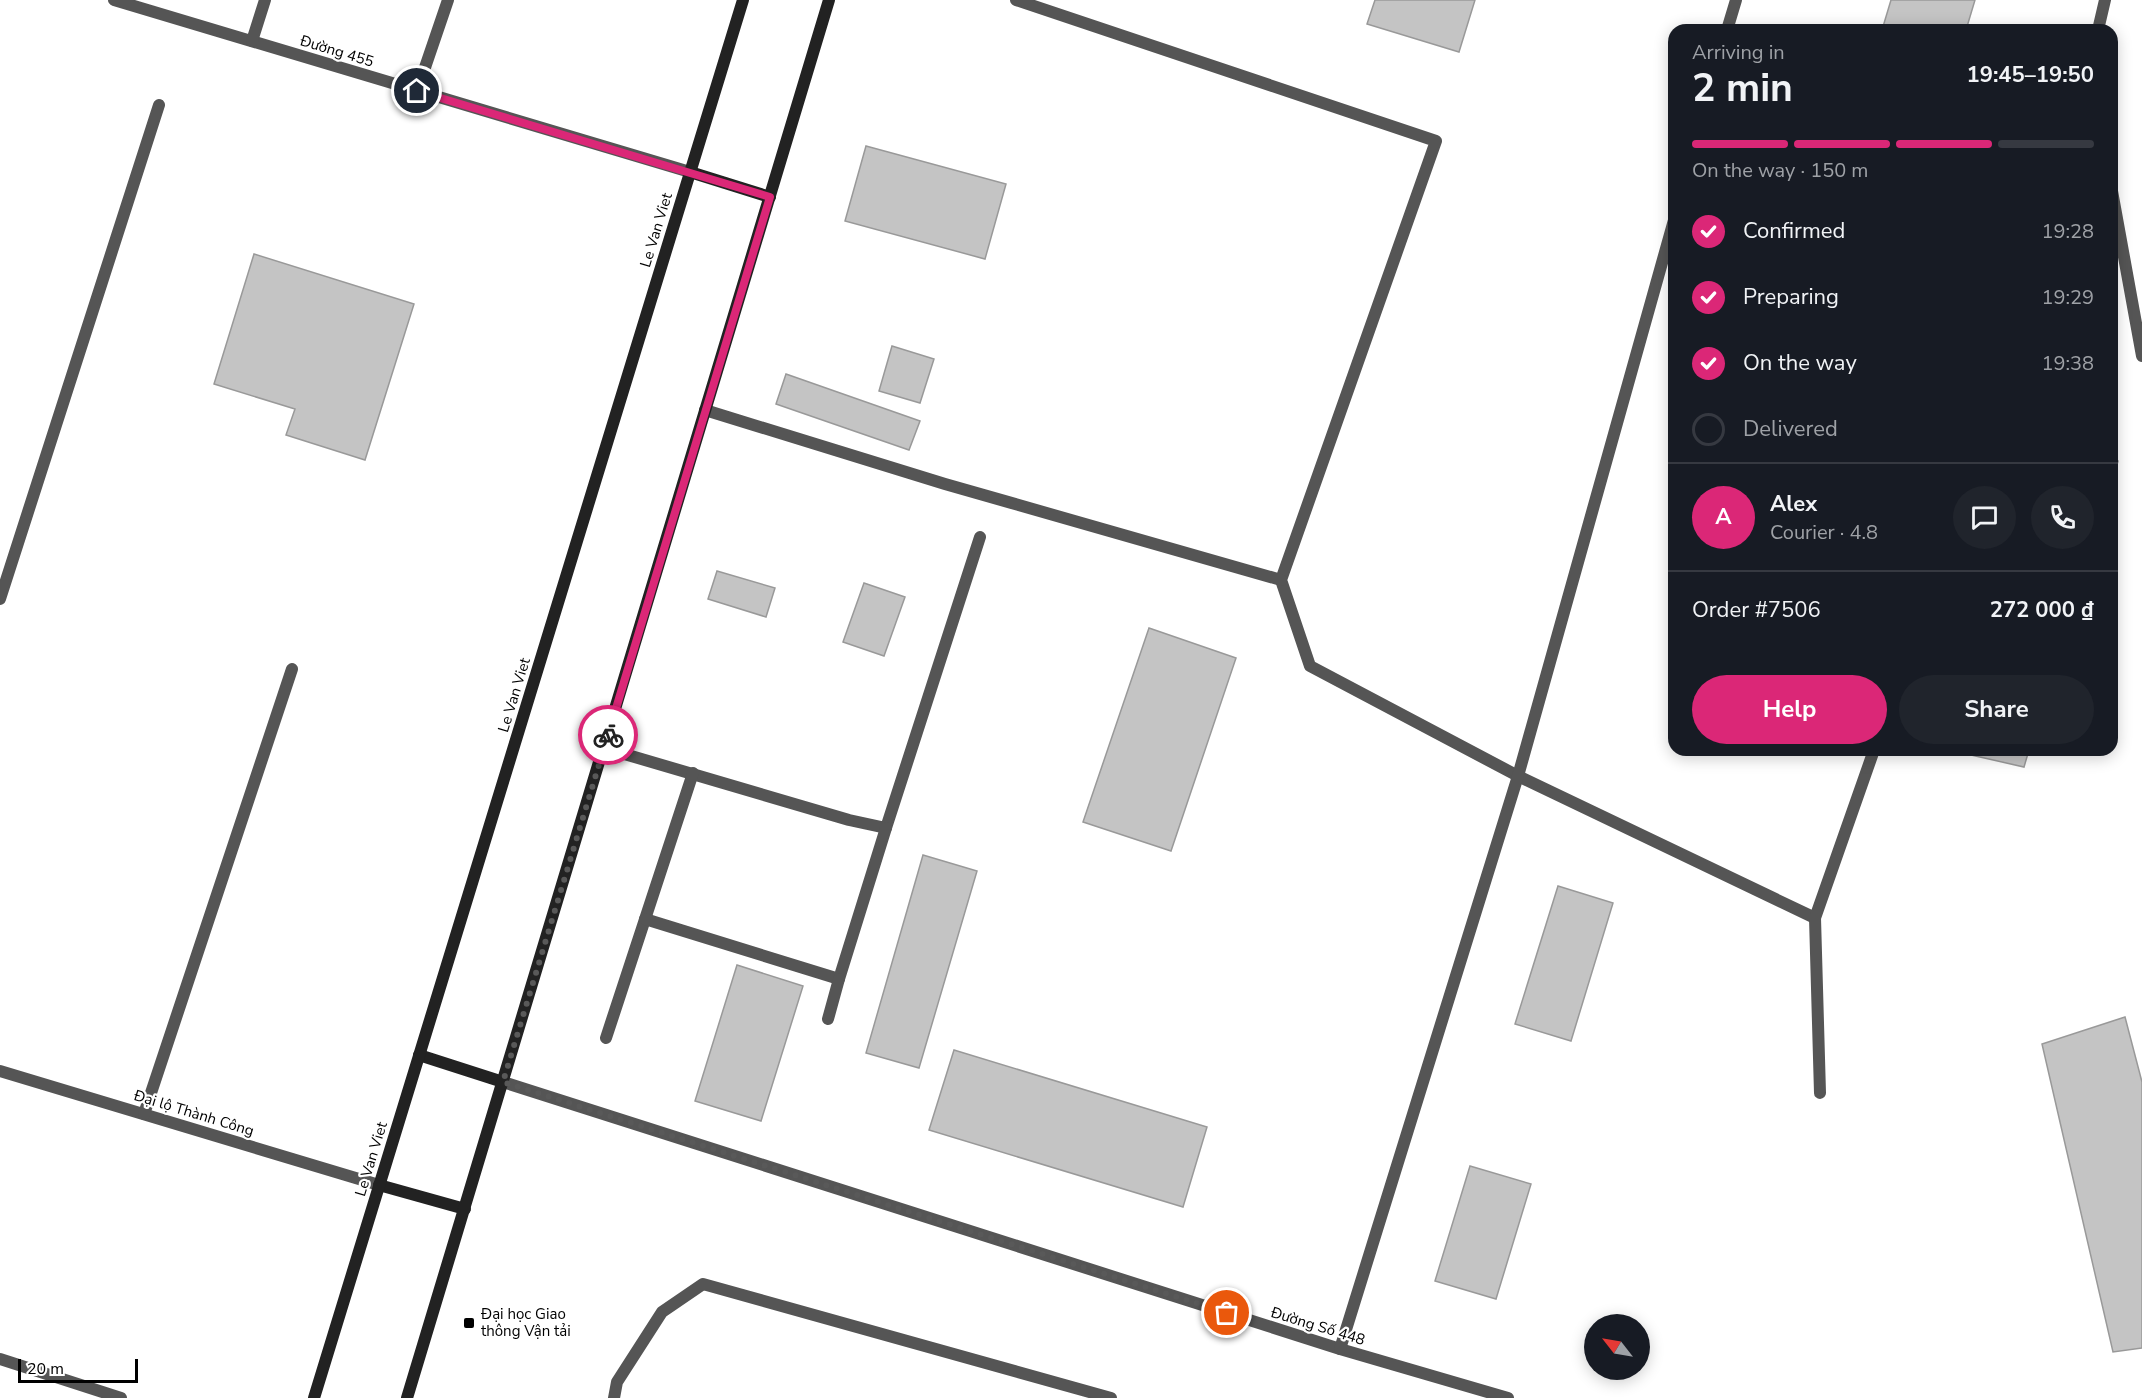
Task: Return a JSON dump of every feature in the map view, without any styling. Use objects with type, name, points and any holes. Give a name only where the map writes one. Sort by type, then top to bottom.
[{"type":"main road","name":"Le Van Viet","points":[[314,1398],[743,0]]},
{"type":"main road","points":[[407,1398],[829,0]]},
{"type":"main road","points":[[690,172],[770,197]]},
{"type":"main road","points":[[419,1055],[503,1082]]},
{"type":"main road","points":[[379,1185],[465,1209]]},
{"type":"street","name":"Đường 455","points":[[114,0],[690,172]]},
{"type":"street","points":[[252,41],[265,0]]},
{"type":"street","points":[[417,91],[448,0]]},
{"type":"street","points":[[1016,0],[1436,141],[1281,580],[1310,666],[1518,776],[1815,918]]},
{"type":"street","points":[[1729,24],[1736,0]]},
{"type":"street","points":[[2099,24],[2105,0]]},
{"type":"street","points":[[0,599],[159,105]]},
{"type":"street","points":[[2118,224],[2142,356]]},
{"type":"street","points":[[1340,1350],[1518,776],[1668,241]]},
{"type":"street","points":[[705,410],[945,484],[1281,580]]},
{"type":"street","points":[[828,1019],[886,828],[981,537]]},
{"type":"street","points":[[144,1114],[292,669]]},
{"type":"street","points":[[604,748],[849,820],[886,828]]},
{"type":"street","points":[[1820,1093],[1815,918],[1872,756]]},
{"type":"street","points":[[606,1038],[693,773]]},
{"type":"street","points":[[645,919],[839,979]]},
{"type":"street","name":"Đại lộ Thành Công","points":[[0,1071],[379,1185]]},
{"type":"street","name":"Đường Số 448","points":[[503,1082],[1340,1350],[1508,1398]]},
{"type":"street","points":[[614,1398],[617,1382],[662,1312],[703,1284],[1111,1398]]},
{"type":"street","points":[[0,1359],[121,1398]]},
{"type":"building","points":[[1375,0],[1475,0],[1459,52],[1367,24]]},
{"type":"building","points":[[1891,0],[1975,0],[1968,24],[1884,24]]},
{"type":"building","points":[[866,146],[1006,184],[985,259],[845,221]]},
{"type":"building","points":[[254,254],[414,304],[365,460],[286,435],[295,409],[214,384]]},
{"type":"building","points":[[892,346],[934,359],[920,403],[879,391]]},
{"type":"building","points":[[786,374],[920,421],[909,450],[776,404]]},
{"type":"building","points":[[717,571],[775,588],[766,617],[708,599]]},
{"type":"building","points":[[864,583],[905,597],[884,656],[843,642]]},
{"type":"building","points":[[1149,628],[1236,658],[1171,851],[1083,822]]},
{"type":"building","points":[[1975,756],[2027,756],[2024,767]]},
{"type":"building","points":[[923,855],[977,871],[919,1068],[866,1053]]},
{"type":"building","points":[[1558,886],[1613,903],[1571,1041],[1515,1024]]},
{"type":"building","points":[[737,965],[803,986],[761,1121],[695,1101]]},
{"type":"building","points":[[2125,1017],[2142,1082],[2142,1348],[2113,1352],[2042,1044]]},
{"type":"building","points":[[954,1050],[1207,1127],[1183,1207],[929,1130]]},
{"type":"building","points":[[1470,1166],[1531,1184],[1496,1299],[1435,1281]]},
{"type":"way so far","points":[[608,735],[503,1082],[1227,1313]]},
{"type":"place","name":"Đại học Giao thông Vận tải","points":[[469,1323]]},
{"type":"route","points":[[417,91],[770,197],[608,735]]}]
